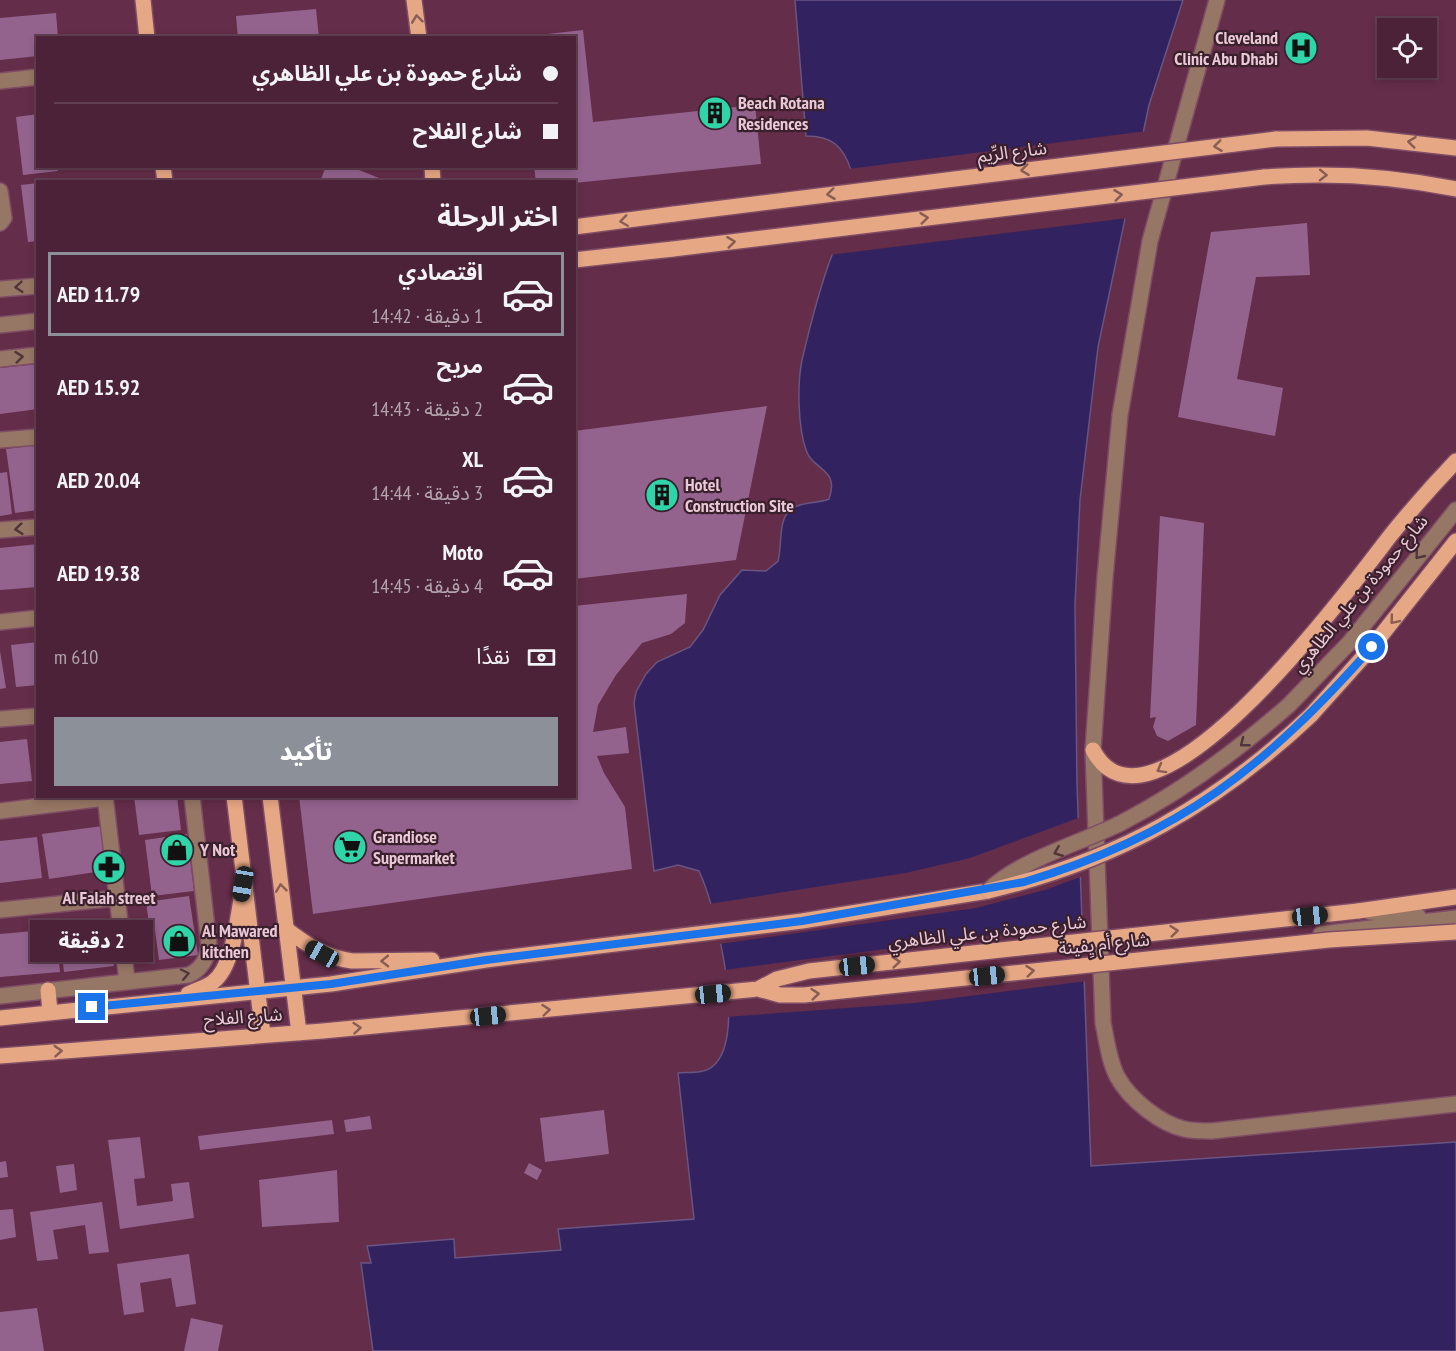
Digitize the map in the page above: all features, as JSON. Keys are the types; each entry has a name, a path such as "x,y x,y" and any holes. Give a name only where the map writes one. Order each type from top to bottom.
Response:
{"main road":[{"path":"143,0 147,36"},
{"path":"414,0 419,36"},
{"name":"شارع الرِّيم","path":"576,227 1285,138 1367,138 1456,148"},
{"path":"576,260 1275,176 1352,175 1391,178 1456,189"},
{"path":"1093,750 1102,764 1117,774 1143,777 1193,749 1242,709 1326,621 1415,506 1456,461"},
{"name":"شارع حمودة بن علي الظاهري","path":"486,960 802,921 988,891 1059,872 1126,845 1181,816 1234,780 1286,738 1342,681 1405,608 1456,541"},
{"path":"234,798 263,1035"},
{"path":"270,798 299,1033"},
{"path":"178,998 214,981 220,973 232,945 243,884"},
{"name":"شارع حمودة بن علي الظاهري","path":"488,1016 758,989 777,979 809,971 1456,897"},
{"path":"286,929 322,954 351,961 486,960"},
{"name":"شارع أم يِفينة","path":"758,989 780,995 804,995 1317,941 1456,932"},
{"name":"شارع الفلاح","path":"0,1018 294,987 486,960"},
{"path":"48,990 50,1012"},
{"name":"شارع الفلاح","path":"0,1056 488,1016"}],"street":[{"path":"1217,0 1150,241 1120,415 1105,577 1093,750 1103,1023 1109,1054 1117,1077 1133,1096 1155,1115 1183,1129 1212,1131 1456,1104"},
{"path":"0,81 36,77"},
{"path":"0,191 4,218 0,223"},
{"path":"0,289 36,286"},
{"path":"0,325 35,324"},
{"path":"0,359 36,355"},
{"path":"0,440 36,437"},
{"name":"شارع حمودة بن علي الظاهري","path":"988,891 1018,868 1093,837 1173,793 1233,752 1289,705 1350,642 1456,510"},
{"path":"0,530 36,527"},
{"path":"0,622 36,618"},
{"path":"0,719 36,716"},
{"path":"0,811 98,798"},
{"path":"105,798 127,981"},
{"path":"0,996 189,975 198,971 208,955 192,798"},
{"path":"0,910 117,898"},
{"path":"1358,910 1456,917"},
{"path":"1100,957 1456,917"}],"shaded area":[{"path":"795,0 1183,0 1149,105 1098,347 1080,500 1075,605 1077,784 1091,1166 1456,1142 1456,1351 373,1351 361,1263 371,1263 367,1246 454,1239 455,1258 561,1250 558,1229 694,1219 678,1073 710,1069 723,1051 728,1028 726,971 713,913 699,871 678,865 654,871 634,703 636,692 646,674 657,662 690,647 703,630 720,595 742,570 766,571 778,561 783,522 790,510 797,506 829,499 831,481 828,475 809,457 803,441 799,381 819,294 832,255 851,214 857,187 848,162 835,144 823,138 806,136"}],"pier":[{"path":"1147,131 1128,218 829,255 846,216 854,187 848,169"},
{"path":"1081,817 1083,876 1045,890 976,908 719,944 709,904 905,873 970,858"},
{"path":"1085,923 1087,981 915,1003 725,1017 724,970"}],"building":[{"path":"316,9 319,36 238,36 236,16"},
{"path":"56,13 58,36 36,36 36,56 0,60 0,18"},
{"name":"Beach Rotana Residences","path":"583,30 593,122 755,105 761,164 576,183 576,180 536,180 534,168 576,168 576,36 530,36"},
{"path":"36,114 36,168 57,168 58,171 23,175 16,117"},
{"path":"325,168 354,168 379,178 378,180 321,180"},
{"path":"36,183 36,241 28,242 21,185"},
{"path":"1307,223 1310,275 1256,277 1237,379 1283,388 1275,436 1178,417 1211,232"},
{"path":"36,364 36,409 0,414 0,368"},
{"name":"Hotel Construction Site","path":"767,406 736,560 576,579 576,431"},
{"path":"36,445 36,510 15,513 6,449"},
{"path":"7,472 12,514 0,516 0,473"},
{"path":"1160,516 1204,523 1196,725 1168,741 1157,736 1153,727 1156,717 1150,718"},
{"path":"36,544 36,587 0,590 0,548"},
{"path":"687,594 685,623 671,634 642,643 616,675 598,705 593,732 626,727 629,753 597,756 604,773 625,807 632,869 313,914 299,798 576,798 576,606"},
{"path":"36,642 36,685 16,687 11,645"},
{"path":"0,651 6,688 0,689"},
{"path":"27,739 32,781 0,784 0,742"},
{"path":"134,798 177,798 181,830 139,835"},
{"path":"103,826 109,870 49,879 42,834"},
{"path":"187,834 194,891 152,896 145,840"},
{"path":"37,837 42,878 0,883 0,841"},
{"path":"189,896 198,955 159,960 154,923 149,924 146,902"},
{"path":"109,924 114,966 64,972 59,930"},
{"path":"56,929 60,972 0,977 0,934"},
{"path":"604,1110 609,1154 545,1162 540,1118"},
{"path":"370,1116 372,1129 346,1132 344,1120"},
{"path":"332,1120 334,1134 200,1150 198,1136"},
{"path":"140,1137 145,1178 134,1179 137,1206 173,1201 171,1184 189,1182 194,1218 120,1229 108,1140"},
{"path":"6,1161 8,1177 0,1178 0,1162"},
{"path":"529,1163 542,1170 537,1180 524,1173"},
{"path":"74,1164 77,1190 60,1193 56,1166"},
{"path":"337,1170 339,1222 262,1227 259,1180"},
{"path":"102,1202 109,1252 89,1254 85,1225 53,1230 58,1259 37,1261 30,1212"},
{"path":"13,1209 16,1237 0,1240 0,1210"},
{"path":"189,1254 196,1304 176,1307 171,1278 140,1283 144,1312 124,1315 117,1264"},
{"path":"37,1308 44,1351 0,1351 0,1312"},
{"path":"191,1318 223,1325 218,1351 184,1351"}],"place":[{"name":"Cleveland Clinic Abu Dhabi","path":"1301,48"},
{"name":"Beach Rotana Residences","path":"715,113"},
{"name":"Hotel Construction Site","path":"662,495"},
{"name":"Grandiose Supermarket","path":"350,847"},
{"name":"Y Not","path":"177,850"},
{"name":"Al Falah street","path":"109,867"},
{"name":"Al Mawared kitchen","path":"179,941"}],"route":[{"path":"92,1007 331,984 486,960 802,921 988,891 1024,882 1059,872 1126,845 1207,800 1261,760 1311,715 1372,647"}]}
